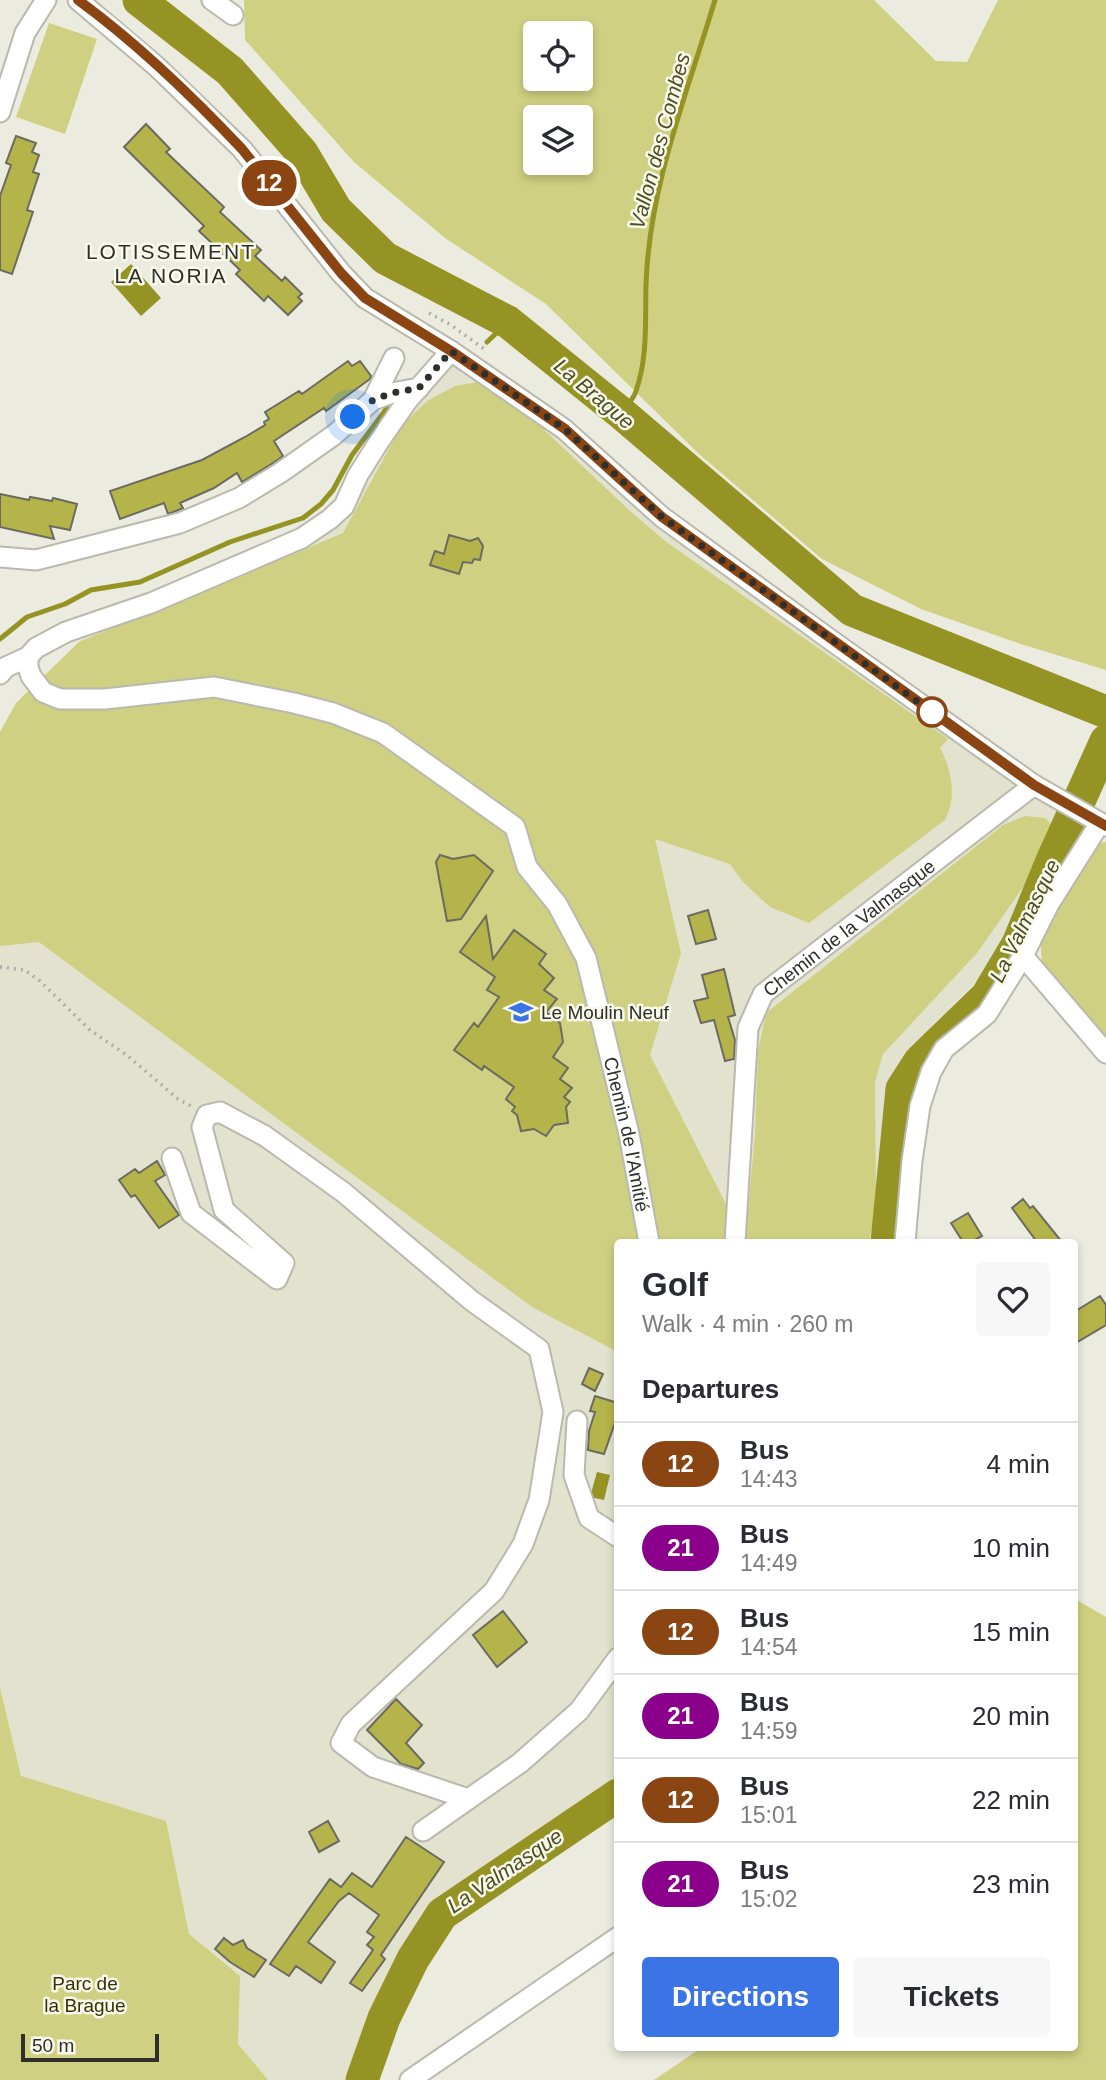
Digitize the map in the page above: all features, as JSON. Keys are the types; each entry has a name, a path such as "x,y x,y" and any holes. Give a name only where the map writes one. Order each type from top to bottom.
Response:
{"street":[{"path":"0,112 25,33 46,0"},
{"path":"78,0 97,13 156,66 234,141 341,273 365,298 451,351 565,429 673,525 1034,785 1098,822 988,1014 944,1049 931,1072 920,1106 905,1239"},
{"path":"212,0 233,7"},
{"path":"0,674 6,667 28,657 36,648 66,632 151,603 302,538 330,519 344,506 358,475 380,440 451,351"},
{"path":"0,557 36,560 180,523 239,498 334,435 373,400 394,358"},
{"path":"373,400 419,388"},
{"name":"Chemin de l'Amitié","path":"28,657 31,676 43,692 60,699 105,699 214,687 333,713 383,733 515,827 527,867 557,904 586,958 629,1134 648,1239"},
{"name":"Chemin de la Valmasque","path":"735,1239 748,1028 763,994 1034,785"},
{"path":"1023,956 1106,1053"},
{"path":"172,1158 191,1213 277,1279 284,1263 224,1210 202,1127 206,1115 220,1112 265,1136 342,1192 472,1301 539,1349 553,1412 539,1500 523,1544 494,1591 351,1724 341,1743 373,1767 468,1799"},
{"path":"577,1421 573,1475 589,1518 614,1535"},
{"path":"423,1831 520,1763 579,1711 614,1663"},
{"path":"411,2080 614,1940"}],"path":[{"path":"0,967 25,970 90,1030 128,1056 178,1099 206,1115"}],"shaded area":[{"path":"131,264 161,298 141,316 111,282"},
{"path":"452,352 1062,815 1046,861 1007,933 979,979 931,1026 920,1061 902,1089 887,1239 614,1239 614,1798 442,1914 413,1959 384,2018 362,2080 0,2080 0,733 330,519"},
{"path":"597,1472 610,1475 604,1500 590,1497"}],"green space":[{"path":"244,0 874,0 936,61 967,62 998,0 1106,0 1106,670 921,609 822,559 699,454 546,304 445,238 354,162 245,40"},
{"path":"49,23 97,39 65,134 16,117"},
{"path":"483,381 539,425 665,541 948,739 940,748 948,765 952,793 945,820 809,923 770,907 743,882 730,864 655,839 681,953 650,1055 728,1208 725,1239 614,1239 614,1350 532,1307 39,942 0,946 0,732 16,703 80,641 343,533 402,425 427,401 455,386"},
{"path":"1025,816 1045,818 1057,830 1054,843 977,953 883,1054 875,1082 876,1209 870,1239 745,1239 755,1135 758,1051 766,1013 1003,825"},
{"path":"1106,842 1106,1040 1045,974 1041,950 1042,935 1093,848"},
{"path":"1078,1601 1106,1617 1106,2080 654,2080 697,2051 1078,2051"},
{"name":"Parc de la Brague","path":"0,1688 21,1776 166,1821 189,1934 240,1976 238,2044 268,2080 0,2080"}],"building":[{"path":"146,124 170,149 166,152 224,207 220,212 261,250 255,256 282,281 285,277 302,294 298,297 302,301 288,315 268,296 264,301 236,274 240,270 199,231 204,226 124,147"},
{"path":"16,136 36,143 32,152 39,155 33,172 39,174 27,210 33,212 12,274 0,270 0,196 11,165 6,163"},
{"path":"348,361 352,366 360,361 371,376 370,379 326,411 324,408 274,441 283,456 273,463 242,482 237,473 214,488 180,503 183,508 168,514 164,503 120,519 110,491 202,460 245,437 265,425 264,422 269,419 265,412 299,391 302,394"},
{"path":"0,494 29,500 30,497 52,501 53,498 77,504 70,530 50,526 54,539 0,527"},
{"path":"449,535 470,541 478,538 483,546 480,560 463,562 459,574 430,565 435,551 444,554"},
{"path":"440,855 453,859 474,855 493,871 461,919 447,921 436,862"},
{"path":"708,910 716,939 696,944 688,916"},
{"name":"Le Moulin Neuf","path":"486,916 493,959 514,930 546,954 539,964 554,978 544,990 557,999 546,1012 560,1023 563,1042 553,1057 568,1068 560,1079 572,1088 564,1097 570,1102 566,1107 568,1123 554,1125 546,1136 534,1129 521,1131 517,1115 512,1111 515,1107 506,1099 514,1087 484,1066 482,1070 454,1050 474,1023 478,1027 499,997 487,990 495,977 460,952"},
{"path":"724,969 735,1015 728,1017 735,1040 734,1059 725,1061 714,1020 701,1023 694,1001 708,998 702,975"},
{"path":"157,1161 165,1175 155,1181 179,1215 159,1228 135,1195 131,1197 119,1180 135,1169 139,1173"},
{"path":"1023,1199 1030,1208 1033,1206 1060,1239 1035,1239 1012,1208"},
{"path":"968,1213 982,1236 976,1239 961,1239 951,1223"},
{"path":"1100,1296 1106,1305 1106,1325 1078,1342 1078,1310"},
{"path":"589,1368 603,1374 595,1391 582,1384"},
{"path":"595,1396 614,1402 614,1425 604,1454 588,1450 589,1431 595,1412 590,1411"},
{"path":"503,1611 527,1642 497,1667 473,1635"},
{"path":"396,1699 422,1725 406,1743 424,1763 418,1769 401,1764 367,1730"},
{"path":"328,1821 339,1841 319,1852 309,1832"},
{"path":"406,1837 444,1862 381,1955 385,1959 362,1991 350,1983 373,1950 367,1945 374,1937 367,1932 379,1915 349,1893 339,1901 308,1942 335,1962 321,1983 296,1966 289,1976 270,1964 330,1879 341,1887 352,1873 372,1887"},
{"path":"224,1938 233,1945 243,1940 247,1948 266,1960 254,1977 215,1949"}],"waterway":[{"name":"La Brague","path":"139,0 230,71 302,153 336,210 385,258 508,322 621,413 852,610 1106,712"},
{"name":"Vallon des Combes","path":"621,413 632,400 640,378 645,338 649,248 662,176 715,0"},
{"path":"487,342 508,322"},
{"path":"0,639 27,617 65,604 91,590 140,582 230,542 303,518 333,490 352,455 387,408"},
{"name":"La Valmasque","path":"887,1239 902,1089 920,1061 987,996 1018,944 1106,741"},
{"name":"La Valmasque","path":"362,2080 384,2018 413,1959 442,1914 614,1798"}],"bus line":[{"name":"12","path":"78,0 97,13 226,132 341,273 365,298 451,351 565,429 662,517 1034,785 1106,826"}],"place":[{"name":"Le Moulin Neuf","path":"521,1012"}],"district":[{"name":"LOTISSEMENT LA NORIA","path":"171,264"}],"route":[{"path":"353,417 373,400 419,388 451,351 565,429 662,517 932,712"}]}
